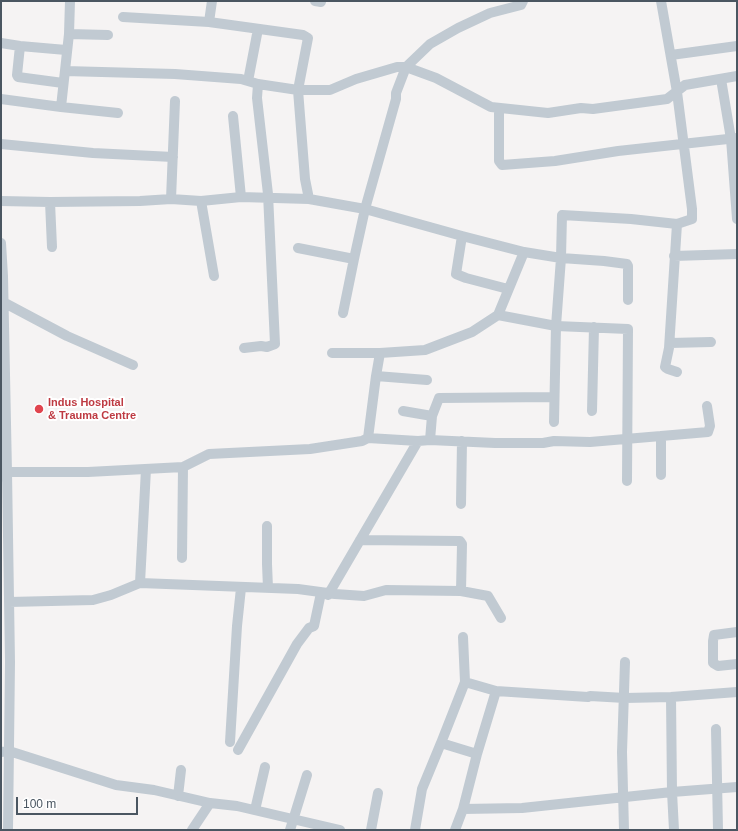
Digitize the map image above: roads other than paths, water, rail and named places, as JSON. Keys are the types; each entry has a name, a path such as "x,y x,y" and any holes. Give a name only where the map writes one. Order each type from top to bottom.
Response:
{"street":[{"path":"61,107 66,50 69,34 70,1"},
{"path":"209,22 212,1"},
{"path":"343,313 365,209 396,99 396,93 406,67 430,44 458,28 490,13 521,5 523,1"},
{"path":"554,422 556,326 561,258 562,215 632,218 677,224 692,219 677,92 661,1"},
{"path":"123,17 209,22 303,35 308,38 298,90 305,179 309,199"},
{"path":"244,348 261,346 267,347 275,344 268,198 257,98 253,82 258,29"},
{"path":"69,34 108,36"},
{"path":"1,43 66,50"},
{"path":"20,46 18,77 64,83"},
{"path":"671,55 737,46"},
{"path":"65,71 175,74 253,82 298,90 330,90 356,79 406,67 436,78 491,107 548,113 581,108 593,109 667,99 685,85 737,76"},
{"path":"721,79 734,139 737,220"},
{"path":"1,99 118,113"},
{"path":"171,199 175,101"},
{"path":"499,108 499,161 502,165 555,161 618,151 734,139"},
{"path":"233,116 242,197"},
{"path":"1,144 93,153 173,157"},
{"path":"1,201 140,201 171,199 201,201 242,197 309,199 365,209 524,252 561,258 627,264 628,300"},
{"path":"201,201 214,276"},
{"path":"50,202 52,247"},
{"path":"677,224 670,343 665,367 677,372"},
{"path":"462,236 456,274 508,289"},
{"path":"1,243 3,302 4,476 10,662 5,752 8,830"},
{"path":"298,248 354,259"},
{"path":"332,352 380,353 425,350 472,332 498,315 524,252"},
{"path":"674,256 737,254"},
{"path":"3,302 66,336 133,364"},
{"path":"498,315 556,326 628,329 627,481"},
{"path":"592,411 594,327"},
{"path":"670,343 711,342"},
{"path":"368,438 380,353"},
{"path":"376,376 427,380"},
{"path":"430,440 432,416 439,398 554,397"},
{"path":"4,476 183,467 209,454 310,449 362,441 368,438 418,441 543,443 554,440 590,442 708,432 710,426 707,406"},
{"path":"403,411 432,416"},
{"path":"661,436 661,475"},
{"path":"238,750 297,644 309,628 314,626 326,594 360,540 418,441"},
{"path":"461,504 462,441"},
{"path":"182,558 183,467"},
{"path":"140,584 146,469"},
{"path":"267,526 268,588"},
{"path":"360,540 460,541 462,544 461,591"},
{"path":"9,602 93,600 140,584 268,588 364,596 386,590 461,591 488,596 501,618"},
{"path":"230,742 237,626 241,588"},
{"path":"737,632 714,635 713,641 713,663 718,666 737,664"},
{"path":"416,830 422,789 465,682 463,637"},
{"path":"624,830 622,752 625,662"},
{"path":"465,682 496,691 588,697 671,697 737,692"},
{"path":"455,830 463,809 477,754 496,691"},
{"path":"671,697 674,830"},
{"path":"716,729 718,830"},
{"path":"441,743 477,754"},
{"path":"5,752 116,785 154,790 210,803 237,806 340,830"},
{"path":"255,810 265,767"},
{"path":"178,796 181,770"},
{"path":"290,830 307,775"},
{"path":"463,809 522,808 672,792 737,787"},
{"path":"371,830 378,793"},
{"path":"192,830 210,803"}],"place":[{"name":"Indus Hospital & Trauma Centre","path":"39,409"}]}
